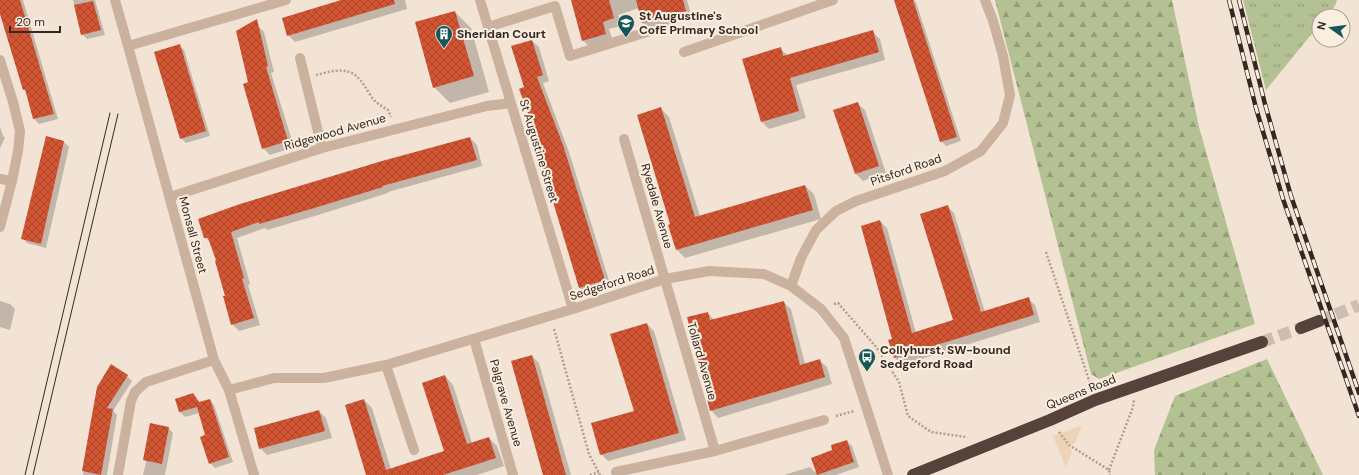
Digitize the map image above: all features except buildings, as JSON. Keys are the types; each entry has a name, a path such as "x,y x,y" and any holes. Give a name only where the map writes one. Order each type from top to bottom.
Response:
{"highway":[{"path":"1301,328 1319,322"},
{"name":"Queens Road","path":"914,475 1095,400 1262,342"}],"street":[{"name":"Monsall Street","path":"114,0 170,197 214,360 229,390 254,475"},
{"path":"128,46 286,0"},
{"name":"St Augustine Street","path":"480,0 573,309"},
{"path":"684,52 833,0"},
{"name":"Pitsford Road","path":"791,286 802,258 816,230 836,211 856,201 945,171 981,151 1003,123 1010,95 1003,56 993,21 984,0"},
{"path":"488,27 555,6 570,56 663,27"},
{"path":"300,58 322,148"},
{"path":"0,60 20,131 12,181 0,227"},
{"name":"Ridgewood Avenue","path":"170,197 322,148 487,106 511,103"},
{"name":"Ryedale Avenue","path":"624,139 665,279"},
{"path":"0,179 12,181"},
{"name":"Sedgeford Road","path":"229,390 274,378 324,378 386,365 551,316 665,279 709,272 764,274 791,286 820,309 844,338 888,475"},
{"name":"Tollard Avenue","path":"665,279 715,450"},
{"name":"Palgrave Avenue","path":"474,339 513,475"},
{"path":"118,475 131,401 135,392 146,382 214,360"},
{"path":"386,365 414,450"},
{"path":"616,472 715,450 824,420"}],"path":[{"path":"304,78 341,70 355,74 378,104 388,110 395,129"},
{"path":"1046,252 1095,400"},
{"path":"820,309 838,303 877,348 899,382 908,416 931,432 966,437 975,450"},
{"path":"551,316 589,454 599,474 590,475"},
{"path":"1110,475 1109,470 1133,407 1137,385"},
{"path":"824,420 866,407"},
{"path":"1069,445 1109,470"}],"green space":[{"path":"995,0 1172,0 1199,127 1255,324 1099,379 1091,374"},
{"path":"1243,0 1337,0 1333,8 1311,8 1311,35 1266,90"},
{"path":"1267,359 1323,475 1155,475 1154,450 1175,396"}],"shaded area":[{"path":"1082,425 1075,443 1069,446 1072,452 1066,468 1053,436"}],"tunnel":[{"path":"1319,321 1359,305"},
{"path":"1262,342 1301,328"}],"tram line":[{"path":"25,475 110,113"},
{"path":"33,475 118,114"}],"railway":[{"path":"1229,0 1256,108 1283,199 1359,416"},
{"path":"1239,0 1265,104 1291,196 1359,393"}],"place":[{"name":"St Augustine's CofE Primary School","path":"626,38"},
{"name":"Sheridan Court","path":"444,49"},
{"name":"Collyhurst, SW-bound Sedgeford Road","path":"867,372"}]}
